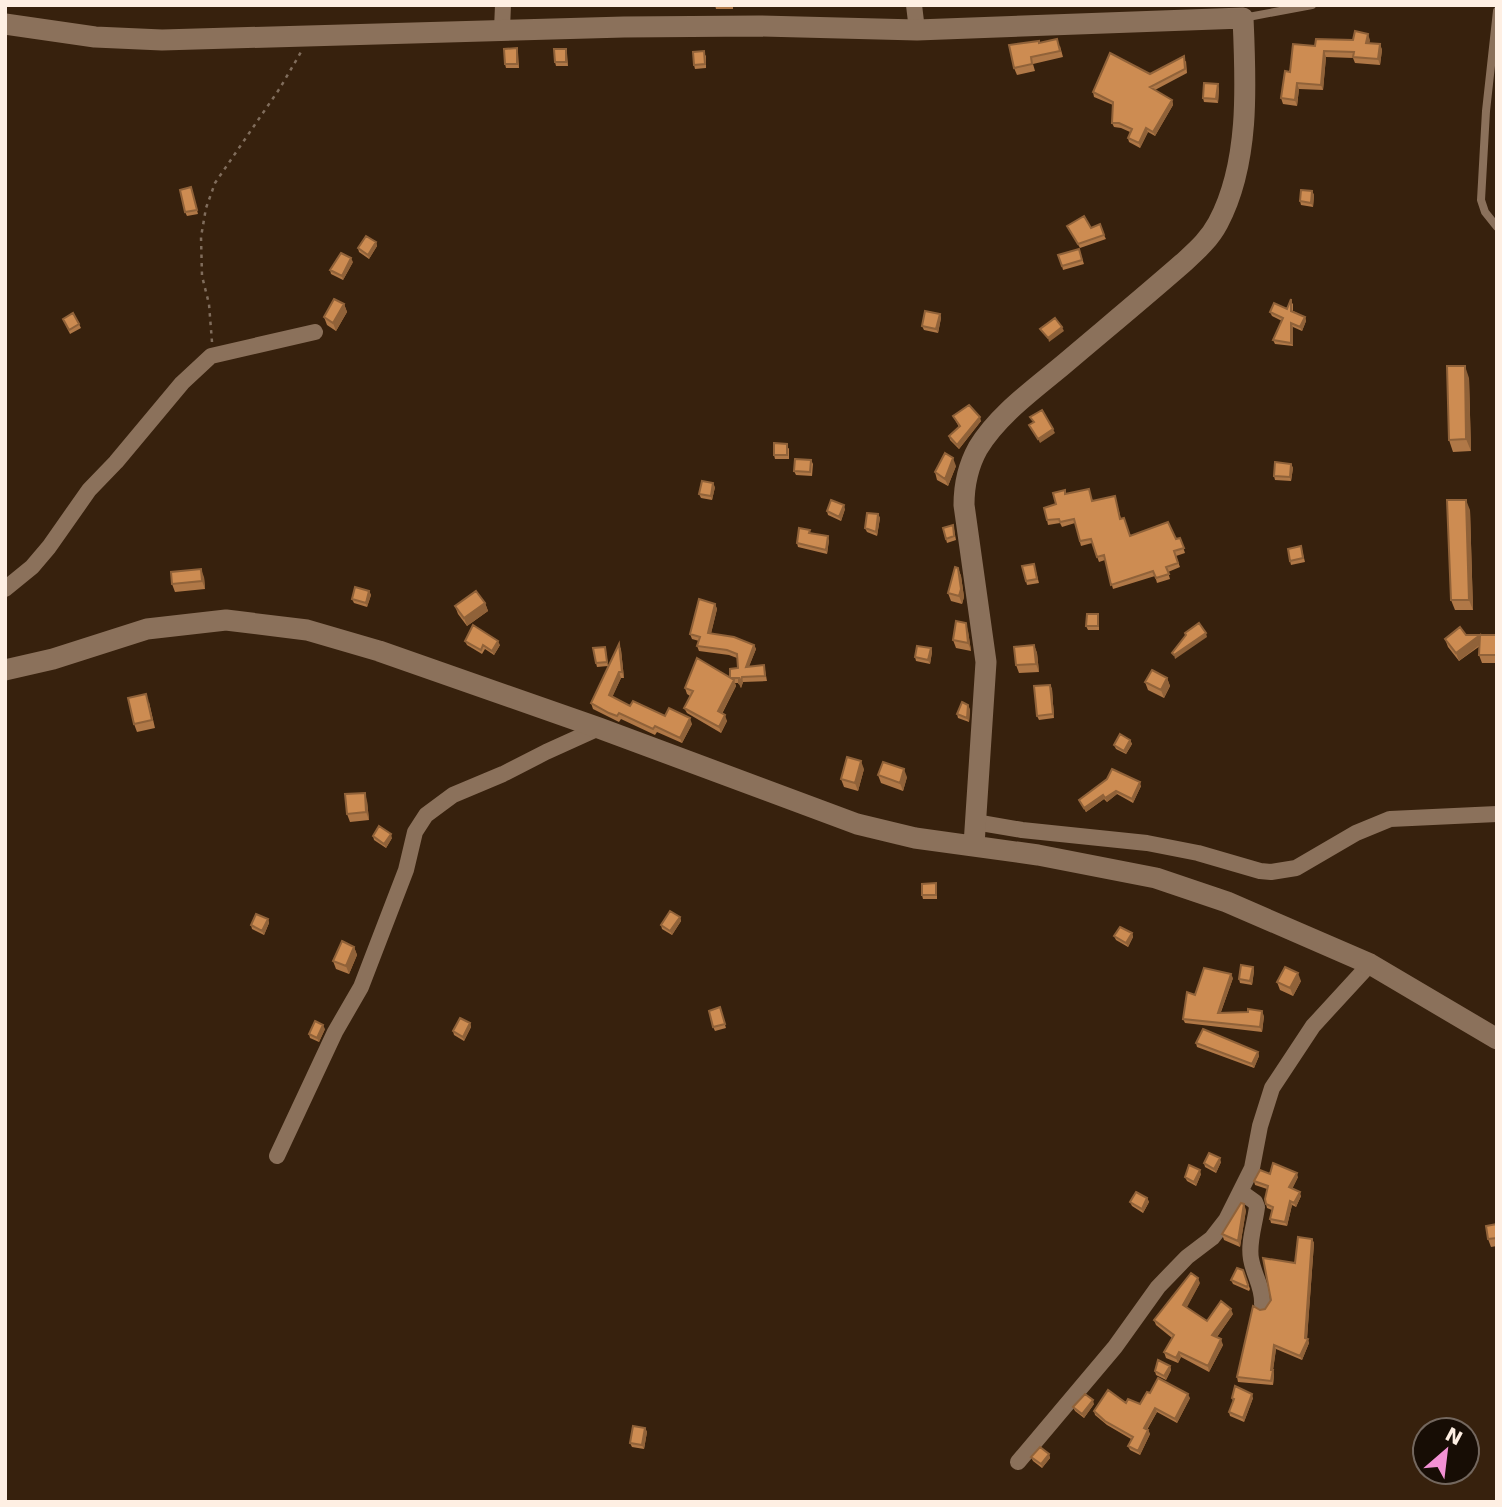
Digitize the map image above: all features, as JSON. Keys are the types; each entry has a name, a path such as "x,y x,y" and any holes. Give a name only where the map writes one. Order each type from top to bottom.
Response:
{"street":[{"path":"502,29 503,5"},
{"path":"914,5 917,30"},
{"path":"5,24 95,37 162,40 502,29 759,26 917,30 1242,12 1246,79 1245,125 1234,178 1218,223 1205,242 1182,264 1025,396 992,428 977,449 969,469 964,488 964,505 986,662 974,845"},
{"path":"5,589 32,567 50,547 89,490 182,383 211,356 315,332"},
{"path":"5,670 53,659 147,629 226,620 307,630 379,651 599,728 857,824 915,838 974,845 1156,878 1227,902 1370,964 1497,1039"},
{"path":"277,1156 335,1032 361,987 406,870 415,832 426,815 453,795 599,728"},
{"path":"975,822 1022,830 1147,843 1271,872 1296,868 1356,833 1390,819 1497,814"},
{"path":"1018,1462 1115,1347 1158,1286 1187,1257 1212,1238 1226,1220 1252,1168 1260,1126 1272,1088 1313,1026 1370,964"},
{"path":"1241,1192 1255,1202 1257,1207 1251,1259 1261,1284 1262,1304"}],"lane":[{"path":"1242,12 1312,5"},
{"path":"1497,11 1486,111 1481,200 1485,212 1497,227"}],"path":[{"path":"211,356 213,331 202,276 201,237 206,208 215,183 280,88 311,34"}],"building":[{"path":"1355,31 1368,34 1366,43 1380,44 1378,59 1353,57 1354,52 1324,51 1321,85 1297,83 1295,100 1281,98 1285,71 1290,72 1293,44 1315,46 1316,39 1353,40"},
{"path":"1057,39 1060,51 1031,57 1032,64 1014,68 1009,45"},
{"path":"517,48 517,64 505,64 504,49"},
{"path":"554,49 566,49 566,62 555,62"},
{"path":"704,51 705,64 694,65 693,52"},
{"path":"1110,53 1150,74 1184,56 1185,69 1150,87 1172,100 1153,132 1146,128 1139,143 1128,138 1132,129 1112,123 1113,102 1093,92"},
{"path":"1204,83 1218,84 1216,99 1203,98"},
{"path":"191,187 197,210 185,212 180,190"},
{"path":"1301,190 1312,191 1311,203 1300,201"},
{"path":"1084,216 1091,228 1100,224 1104,235 1078,244 1067,226"},
{"path":"366,236 376,242 368,255 358,248"},
{"path":"1079,249 1082,260 1062,266 1058,255"},
{"path":"341,253 351,258 342,276 330,270"},
{"path":"334,299 344,304 333,323 324,317"},
{"path":"1291,299 1291,311 1305,317 1300,327 1291,323 1291,343 1273,340 1283,318 1270,312 1274,303 1287,309"},
{"path":"925,311 940,314 936,329 922,326"},
{"path":"73,313 79,324 69,330 63,319"},
{"path":"1055,318 1062,327 1048,338 1040,329"},
{"path":"1447,366 1465,366 1466,439 1449,440"},
{"path":"969,405 980,417 957,445 949,436 960,426 953,416"},
{"path":"1042,410 1053,429 1038,439 1029,425 1034,422 1030,417"},
{"path":"774,443 787,444 787,455 774,455"},
{"path":"945,453 953,458 945,479 935,472"},
{"path":"795,459 811,460 810,472 794,471"},
{"path":"1275,462 1291,464 1290,477 1274,476"},
{"path":"702,481 713,483 711,496 699,494"},
{"path":"1089,489 1092,501 1115,496 1120,519 1124,518 1130,536 1168,522 1184,548 1174,551 1178,563 1166,567 1169,574 1156,578 1153,571 1111,585 1104,555 1097,557 1091,539 1080,541 1074,519 1060,522 1059,519 1047,520 1044,508 1056,504 1053,493 1065,490 1065,494"},
{"path":"831,500 844,505 839,517 827,511"},
{"path":"1447,500 1466,500 1469,600 1451,600"},
{"path":"867,513 878,514 876,532 865,528"},
{"path":"953,525 954,536 946,539 943,528"},
{"path":"799,528 810,530 809,533 828,536 826,550 797,543"},
{"path":"1301,546 1303,558 1290,561 1288,549"},
{"path":"1034,564 1037,579 1026,581 1022,566"},
{"path":"955,567 958,568 961,589 959,596 948,593"},
{"path":"201,569 202,581 172,584 171,572"},
{"path":"355,587 369,591 366,603 352,599"},
{"path":"476,591 485,603 464,618 455,606"},
{"path":"699,599 715,604 708,633 734,637 754,645 746,667 764,665 765,676 742,677 739,684 739,678 730,678 730,669 738,668 737,654 697,646 700,637 690,634"},
{"path":"1087,614 1098,614 1098,626 1086,626"},
{"path":"956,621 966,623 968,643 953,640"},
{"path":"1199,623 1206,633 1174,655 1172,653 1185,633"},
{"path":"473,625 498,641 492,651 483,645 481,650 465,641"},
{"path":"1460,627 1466,635 1480,635 1456,653 1445,639"},
{"path":"1480,635 1497,635 1497,655 1479,655"},
{"path":"619,644 622,672 619,672 609,695 630,706 633,701 665,716 669,708 690,718 680,738 619,713 617,716 609,713 591,703"},
{"path":"1034,645 1036,664 1016,665 1014,647"},
{"path":"917,646 931,648 928,660 915,657"},
{"path":"605,647 607,662 596,663 593,648"},
{"path":"697,658 734,680 718,711 725,715 719,727 684,708 693,691 685,688"},
{"path":"1152,670 1167,678 1161,690 1145,682"},
{"path":"1050,685 1053,714 1037,716 1034,686"},
{"path":"146,694 152,720 134,724 128,698"},
{"path":"962,702 968,705 967,718 957,714"},
{"path":"1120,734 1130,740 1124,751 1114,745"},
{"path":"847,757 861,761 855,783 841,779"},
{"path":"883,762 904,769 900,783 878,775"},
{"path":"1112,769 1140,782 1132,799 1116,791 1105,798 1103,795 1084,808 1079,800 1107,779"},
{"path":"365,793 366,812 347,814 345,794"},
{"path":"379,826 391,834 384,844 373,836"},
{"path":"936,883 936,895 922,895 922,884"},
{"path":"670,911 680,917 670,931 661,925"},
{"path":"256,914 268,919 262,931 251,925"},
{"path":"1120,927 1132,933 1126,943 1114,936"},
{"path":"342,941 354,947 346,966 333,961"},
{"path":"1241,965 1253,967 1250,981 1239,979"},
{"path":"1285,967 1298,973 1290,988 1277,982"},
{"path":"1204,968 1231,974 1218,1013 1248,1012 1248,1009 1262,1011 1260,1027 1183,1019 1187,992 1195,995"},
{"path":"720,1007 725,1024 713,1027 709,1011"},
{"path":"460,1018 470,1023 463,1037 453,1031"},
{"path":"315,1021 323,1025 317,1038 309,1034"},
{"path":"1203,1029 1258,1052 1252,1064 1196,1043"},
{"path":"1209,1153 1220,1158 1214,1169 1204,1163"},
{"path":"1273,1163 1297,1173 1289,1187 1300,1192 1294,1203 1290,1201 1285,1222 1270,1219 1273,1207 1266,1204 1265,1199 1268,1186 1254,1181 1260,1170 1270,1174"},
{"path":"1189,1165 1200,1170 1194,1182 1185,1177"},
{"path":"1136,1192 1147,1198 1142,1209 1130,1202"},
{"path":"1241,1203 1244,1204 1238,1241 1222,1234"},
{"path":"1497,1224 1497,1238 1488,1239 1486,1226"},
{"path":"1298,1237 1312,1239 1305,1338 1308,1339 1300,1356 1274,1345 1271,1381 1237,1377 1253,1306 1260,1310 1265,1309 1271,1300 1263,1258 1295,1263"},
{"path":"1237,1268 1243,1270 1247,1287 1231,1280"},
{"path":"1191,1273 1198,1278 1183,1305 1207,1321 1221,1301 1231,1309 1212,1335 1221,1339 1208,1366 1179,1352 1176,1358 1164,1352 1174,1335 1154,1320"},
{"path":"1158,1360 1170,1366 1164,1376 1155,1371"},
{"path":"1158,1378 1188,1394 1175,1419 1155,1408 1144,1428 1148,1430 1138,1451 1128,1446 1133,1437 1105,1421 1094,1411 1108,1390 1126,1403 1128,1399 1140,1404"},
{"path":"1235,1386 1252,1394 1243,1418 1229,1412"},
{"path":"1085,1394 1093,1400 1082,1414 1073,1407"},
{"path":"633,1426 645,1428 642,1445 630,1443"},
{"path":"1040,1447 1049,1454 1041,1464 1031,1457"}]}
